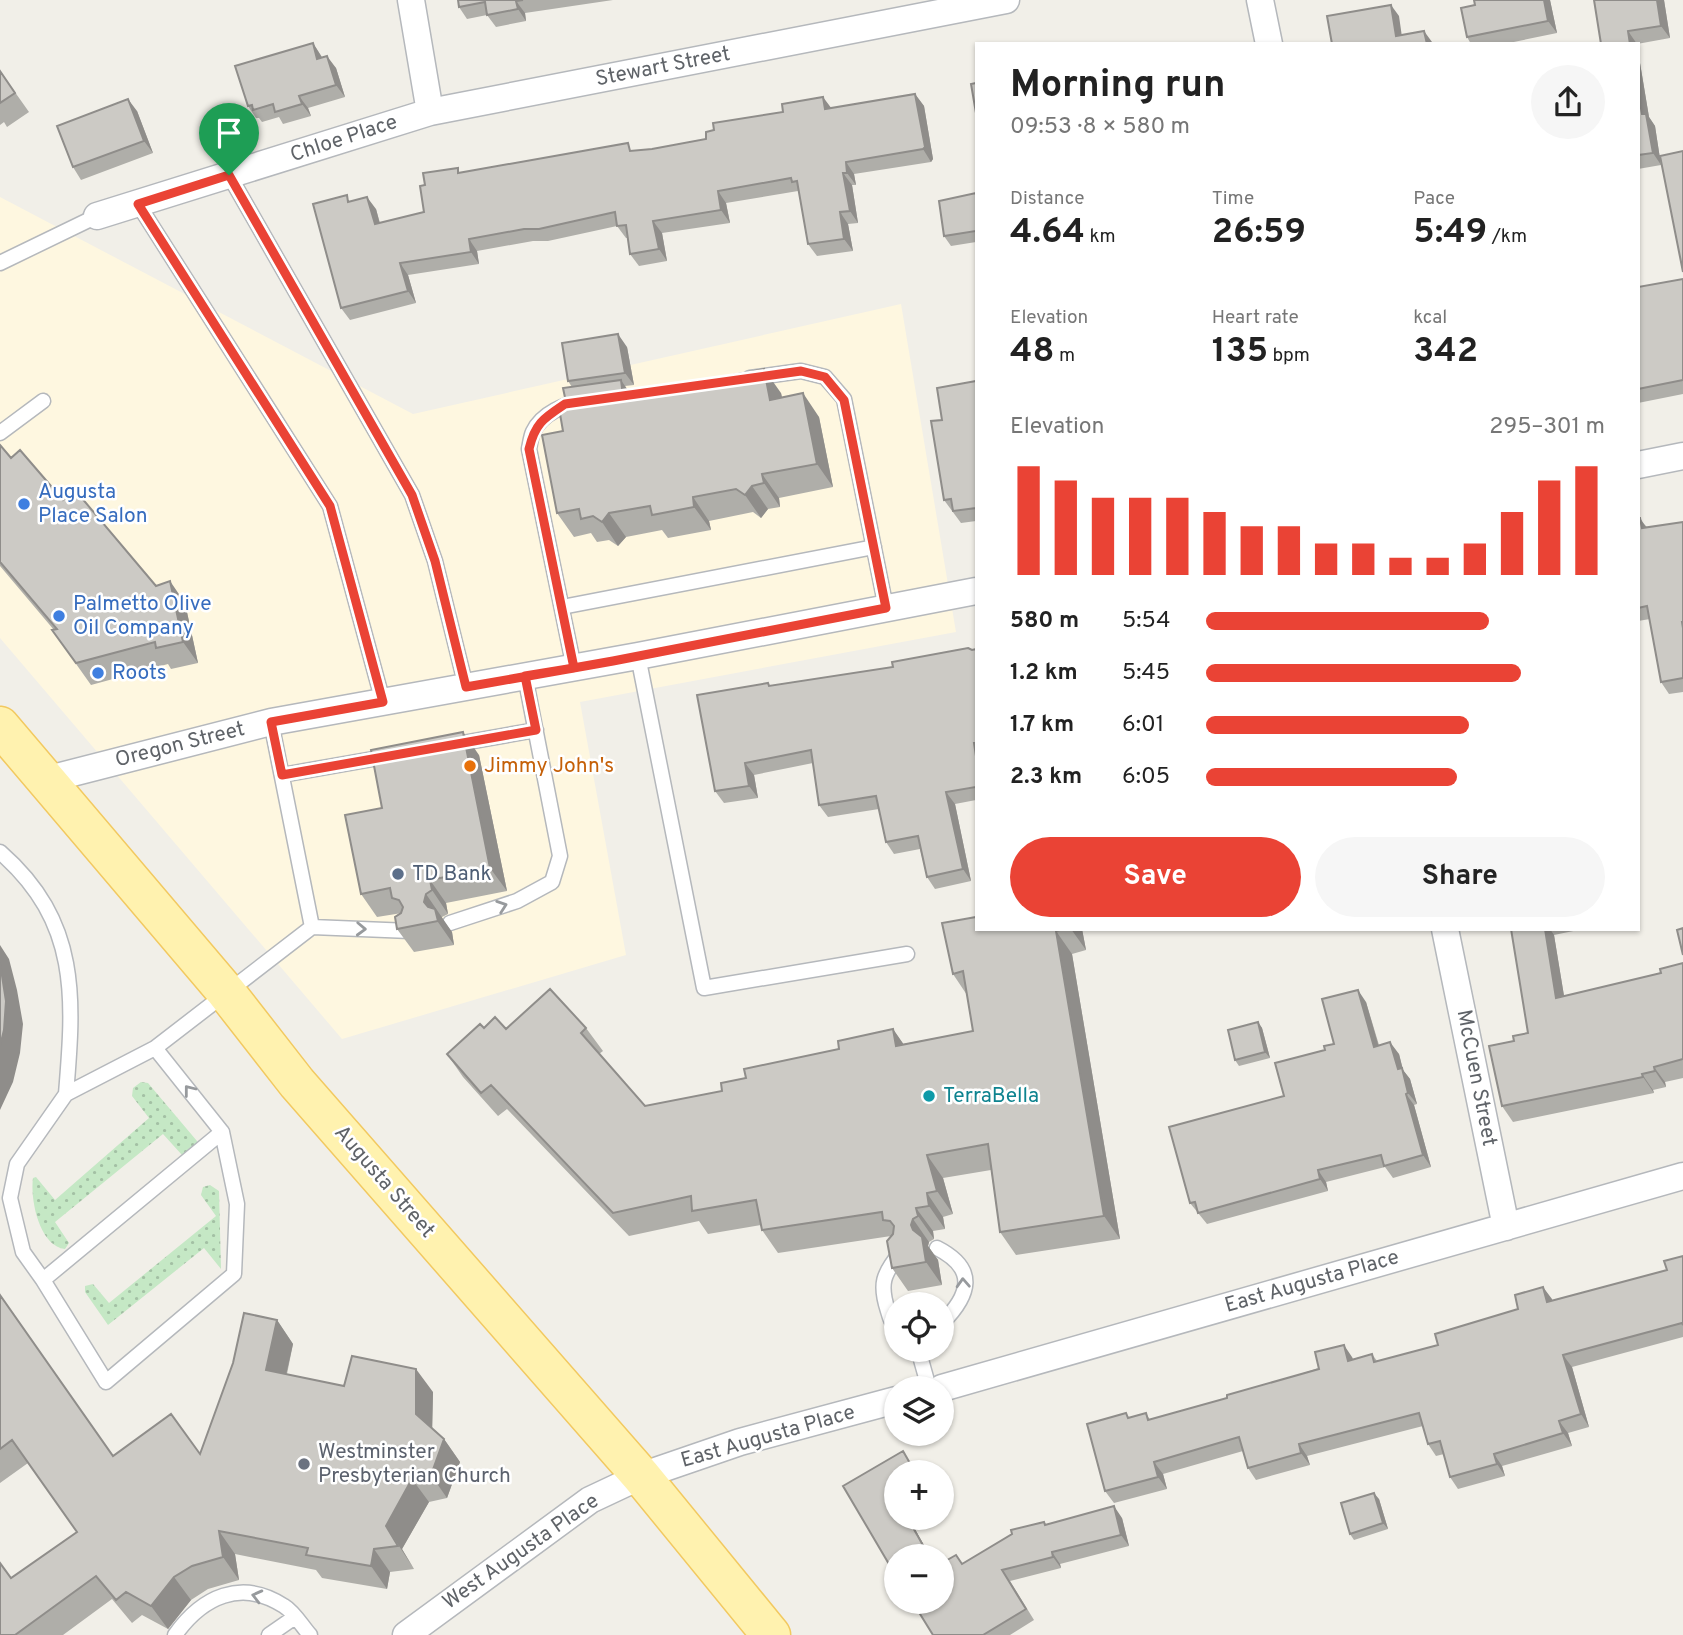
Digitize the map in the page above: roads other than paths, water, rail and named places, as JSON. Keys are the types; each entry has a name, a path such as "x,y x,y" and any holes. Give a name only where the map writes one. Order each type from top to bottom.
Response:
{"main road":[{"name":"Augusta Street","path":"0,726 226,992 297,1083 641,1476 771,1635"}],"street":[{"path":"411,0 430,111"},
{"name":"Stewart Street","path":"430,111 1006,0"},
{"path":"1260,0 1269,42"},
{"name":"Chloe Place","path":"97,216 430,111"},
{"path":"1640,465 1683,456"},
{"name":"Oregon Street","path":"45,780 271,722 574,668 975,591"},
{"name":"McCuen Street","path":"1446,931 1506,1227"},
{"name":"East Augusta Place","path":"954,1385 1683,1176"},
{"name":"East Augusta Place","path":"641,1476 740,1442 884,1403"},
{"name":"West Augusta Place","path":"405,1635 590,1500 641,1476"}],"lane":[{"path":"229,175 412,495 435,561 466,687"},
{"path":"138,204 330,506 383,702"},
{"path":"0,263 97,216"},
{"path":"736,380 801,371 825,377 844,400 886,608"},
{"path":"574,668 529,449 533,431 548,415 565,404 604,398"},
{"path":"0,433 43,401"},
{"path":"562,607 874,548"},
{"path":"638,656 704,988 907,954"},
{"path":"450,923 517,901 552,882 560,856 525,676"},
{"path":"271,722 312,927"},
{"path":"442,747 536,730"},
{"path":"282,775 402,754"},
{"path":"0,852 25,876 45,903 67,960 71,1035 66,1094"},
{"path":"155,1048 222,1132 237,1205 234,1274 106,1382 23,1251 10,1198 17,1164 66,1094 155,1048 312,927 410,931"},
{"path":"43,1280 222,1132"},
{"path":"937,1248 955,1258 965,1278 963,1297 954,1308"},
{"path":"884,1300 881,1292 888,1268 901,1252"},
{"path":"175,1635 187,1619 209,1600 231,1593 249,1593 269,1598 287,1607 310,1635"},
{"path":"270,1635 295,1617"}],"place":[{"name":"Augusta Place Salon","path":"24,504"},
{"name":"Palmetto Olive Oil Company","path":"59,616"},
{"name":"Roots","path":"98,673"},
{"name":"Jimmy John's","path":"470,766"},
{"name":"TD Bank","path":"398,874"},
{"name":"TerraBella","path":"929,1096"},
{"name":"Westminster Presbyterian Church","path":"304,1464"}]}
